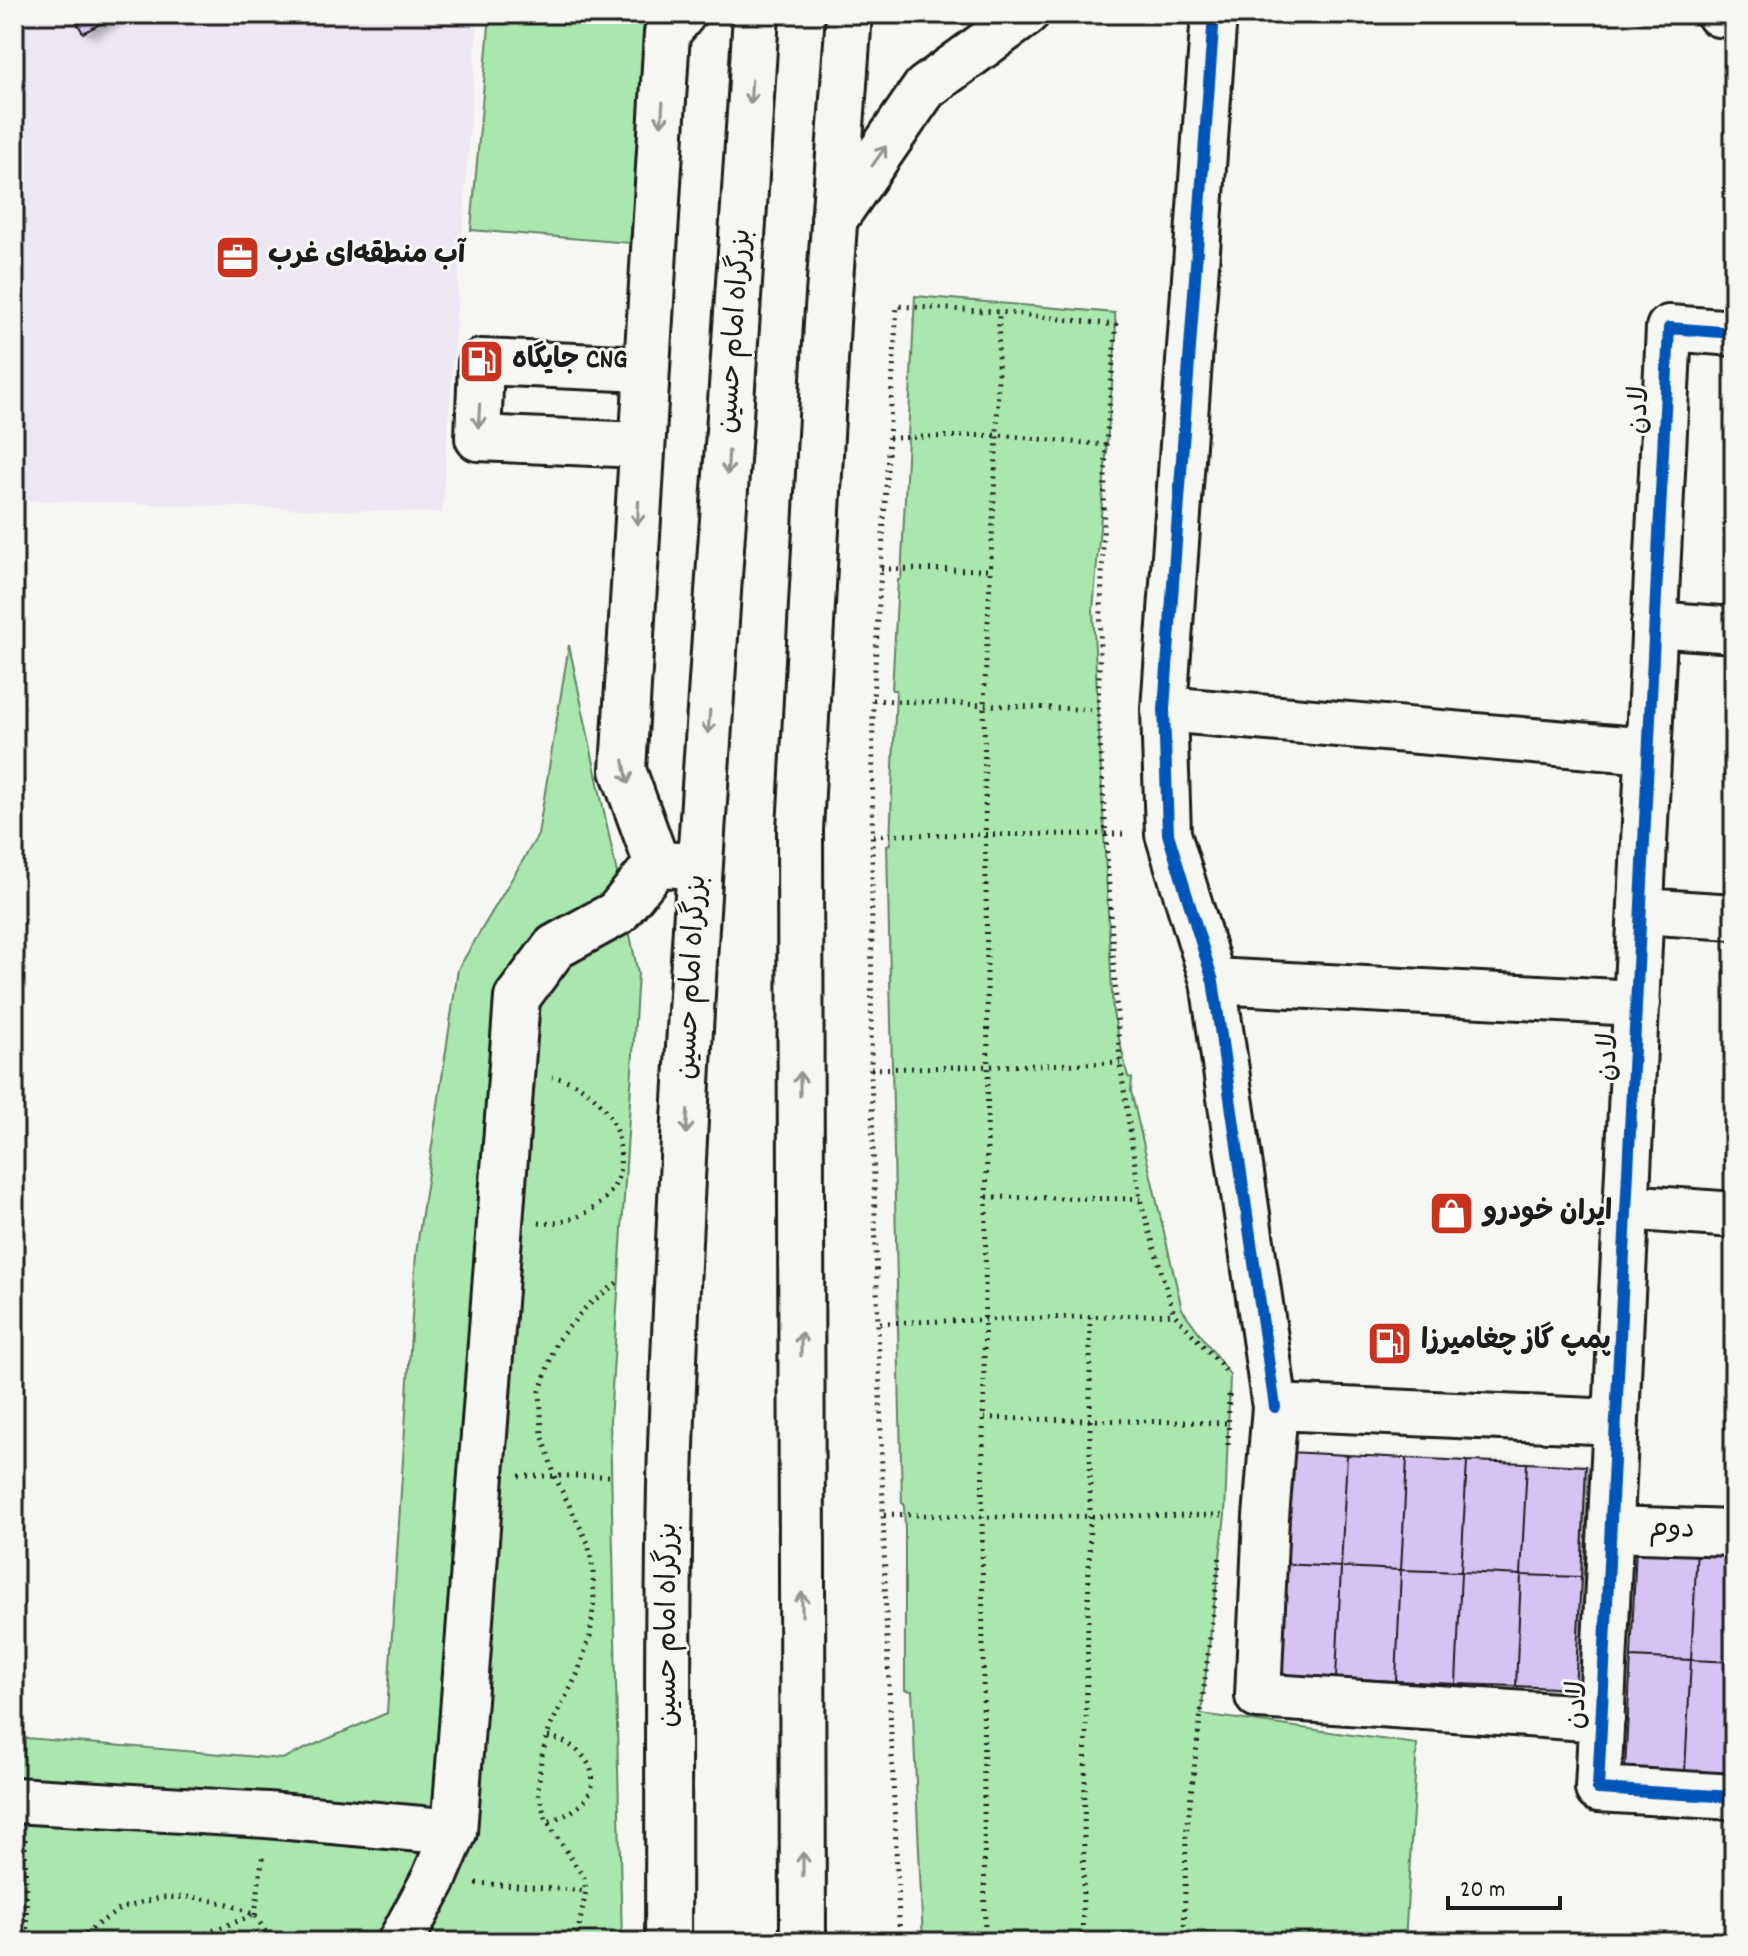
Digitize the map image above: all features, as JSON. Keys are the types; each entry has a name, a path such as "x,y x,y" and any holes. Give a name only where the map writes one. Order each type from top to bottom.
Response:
{"main road":[{"path":"400,1942 434,1879 454,1832 517,998 555,947 617,913 678,865 623,770 667,33 683,14"},
{"name":"بزرگراه امام حسین","path":"668,1942 678,865 736,348 756,14"},
{"path":"803,1942 800,830 834,220 849,14"},
{"path":"834,220 925,88 1026,14"},
{"path":"1214,14 1164,709 1168,834 1213,981 1275,1407 1246,1516 1258,1696 1602,1719"},
{"path":"1719,14 1734,15"},
{"name":"لادن","path":"1732,1798 1598,1789 1669,328 1734,333"},
{"path":"641,445 478,438 481,362 646,369"},
{"path":"1654,624 1734,630"},
{"path":"1164,709 1648,751"},
{"path":"1641,911 1734,917"},
{"path":"1213,981 1637,1003"},
{"path":"1626,1207 1734,1215"},
{"path":"1275,1407 1616,1422"},
{"name":"دوم","path":"1611,1529 1734,1533"},
{"path":"19,1801 267,1815 454,1832"}],"path":[{"path":"900,1942 871,1069 873,700 897,306 999,312 1116,325 1106,445 1098,710 1120,1063 1140,1199 1174,1314 1230,1375"},
{"path":"985,1942 982,1517 988,1068 984,704 997,435 999,312"},
{"path":"889,438 997,435 1106,445"},
{"path":"881,569 989,570"},
{"path":"873,700 1098,710"},
{"path":"872,835 1168,834"},
{"path":"871,1069 1120,1063"},
{"path":"500,1220 552,1225 577,1219 603,1199 618,1178 619,1137 607,1110 591,1093 576,1083 557,1078 511,1074"},
{"path":"987,1197 1140,1199"},
{"path":"576,1942 586,1891 584,1878 548,1822 538,1792 541,1759 548,1737 590,1636 594,1601 593,1569 588,1543 555,1477 542,1434 540,1391 556,1342 587,1306 618,1282"},
{"path":"880,1323 1174,1314"},
{"path":"1082,1942 1090,1516 1090,1317"},
{"path":"1227,1453 1230,1391"},
{"path":"984,1418 1228,1423"},
{"path":"481,1474 610,1476"},
{"path":"1226,1499 1246,1516"},
{"path":"884,1514 982,1517 1246,1516"},
{"path":"1223,1530 1246,1516"},
{"path":"1184,1942 1186,1836 1222,1545"},
{"path":"548,1737 558,1738 578,1749 592,1773 588,1796 581,1805 548,1822"},
{"path":"19,1801 27,1942"},
{"path":"255,1915 262,1860"},
{"path":"484,1884 586,1891"},
{"path":"71,1942 122,1908 158,1898 193,1897 228,1904 255,1915 269,1942"},
{"path":"183,1942 255,1915"}],"shaded area":[{"name":"آب منطقه‌ای غرب","path":"14,14 478,14 442,513 14,500"}],"green space":[{"path":"490,14 650,14 630,243 471,230"},
{"path":"915,296 1115,313 1116,337 1093,610 1113,1013 1128,1077 1132,1078 1131,1091 1182,1309 1230,1375 1225,1515 1201,1714 1417,1744 1405,1942 923,1942 912,1691 905,1690 905,1530 887,845 890,844 896,690 892,690 898,580 901,579"},
{"path":"569,645 638,973 610,1421 622,1942 14,1942 14,1737 282,1759 387,1713 416,1254 458,969 538,835"}],"building":[{"path":"72,14 119,14 83,33"},
{"path":"1287,1452 1347,1455 1341,1567 1282,1564"},
{"path":"1347,1455 1407,1458 1401,1570 1341,1567"},
{"path":"1407,1458 1467,1461 1461,1572 1401,1570"},
{"path":"1467,1461 1527,1463 1521,1575 1461,1572"},
{"path":"1527,1463 1586,1466 1581,1577 1521,1575"},
{"path":"1636,1546 1697,1548 1691,1660 1631,1657"},
{"path":"1697,1548 1734,1550 1734,1662 1691,1660"},
{"path":"1282,1564 1341,1567 1336,1678 1276,1676"},
{"path":"1341,1567 1401,1570 1396,1681 1336,1678"},
{"path":"1401,1570 1461,1572 1456,1684 1396,1681"},
{"path":"1461,1572 1521,1575 1516,1686 1456,1684"},
{"path":"1521,1575 1581,1577 1575,1689 1516,1686"},
{"path":"1631,1657 1691,1660 1685,1771 1625,1769"},
{"path":"1691,1660 1734,1662 1734,1773 1685,1771"}],"cycle path":[{"path":"1214,14 1164,709 1168,834 1213,981 1275,1407"},
{"path":"1734,333 1669,328 1598,1789 1734,1797"}],"place":[{"name":"آب منطقه‌ای غرب","path":"237,257"},
{"name":"جایگاه CNG","path":"481,362"},
{"name":"ایران خودرو","path":"1452,1214"},
{"name":"پمپ گاز چغامیرزا","path":"1390,1343"}]}
